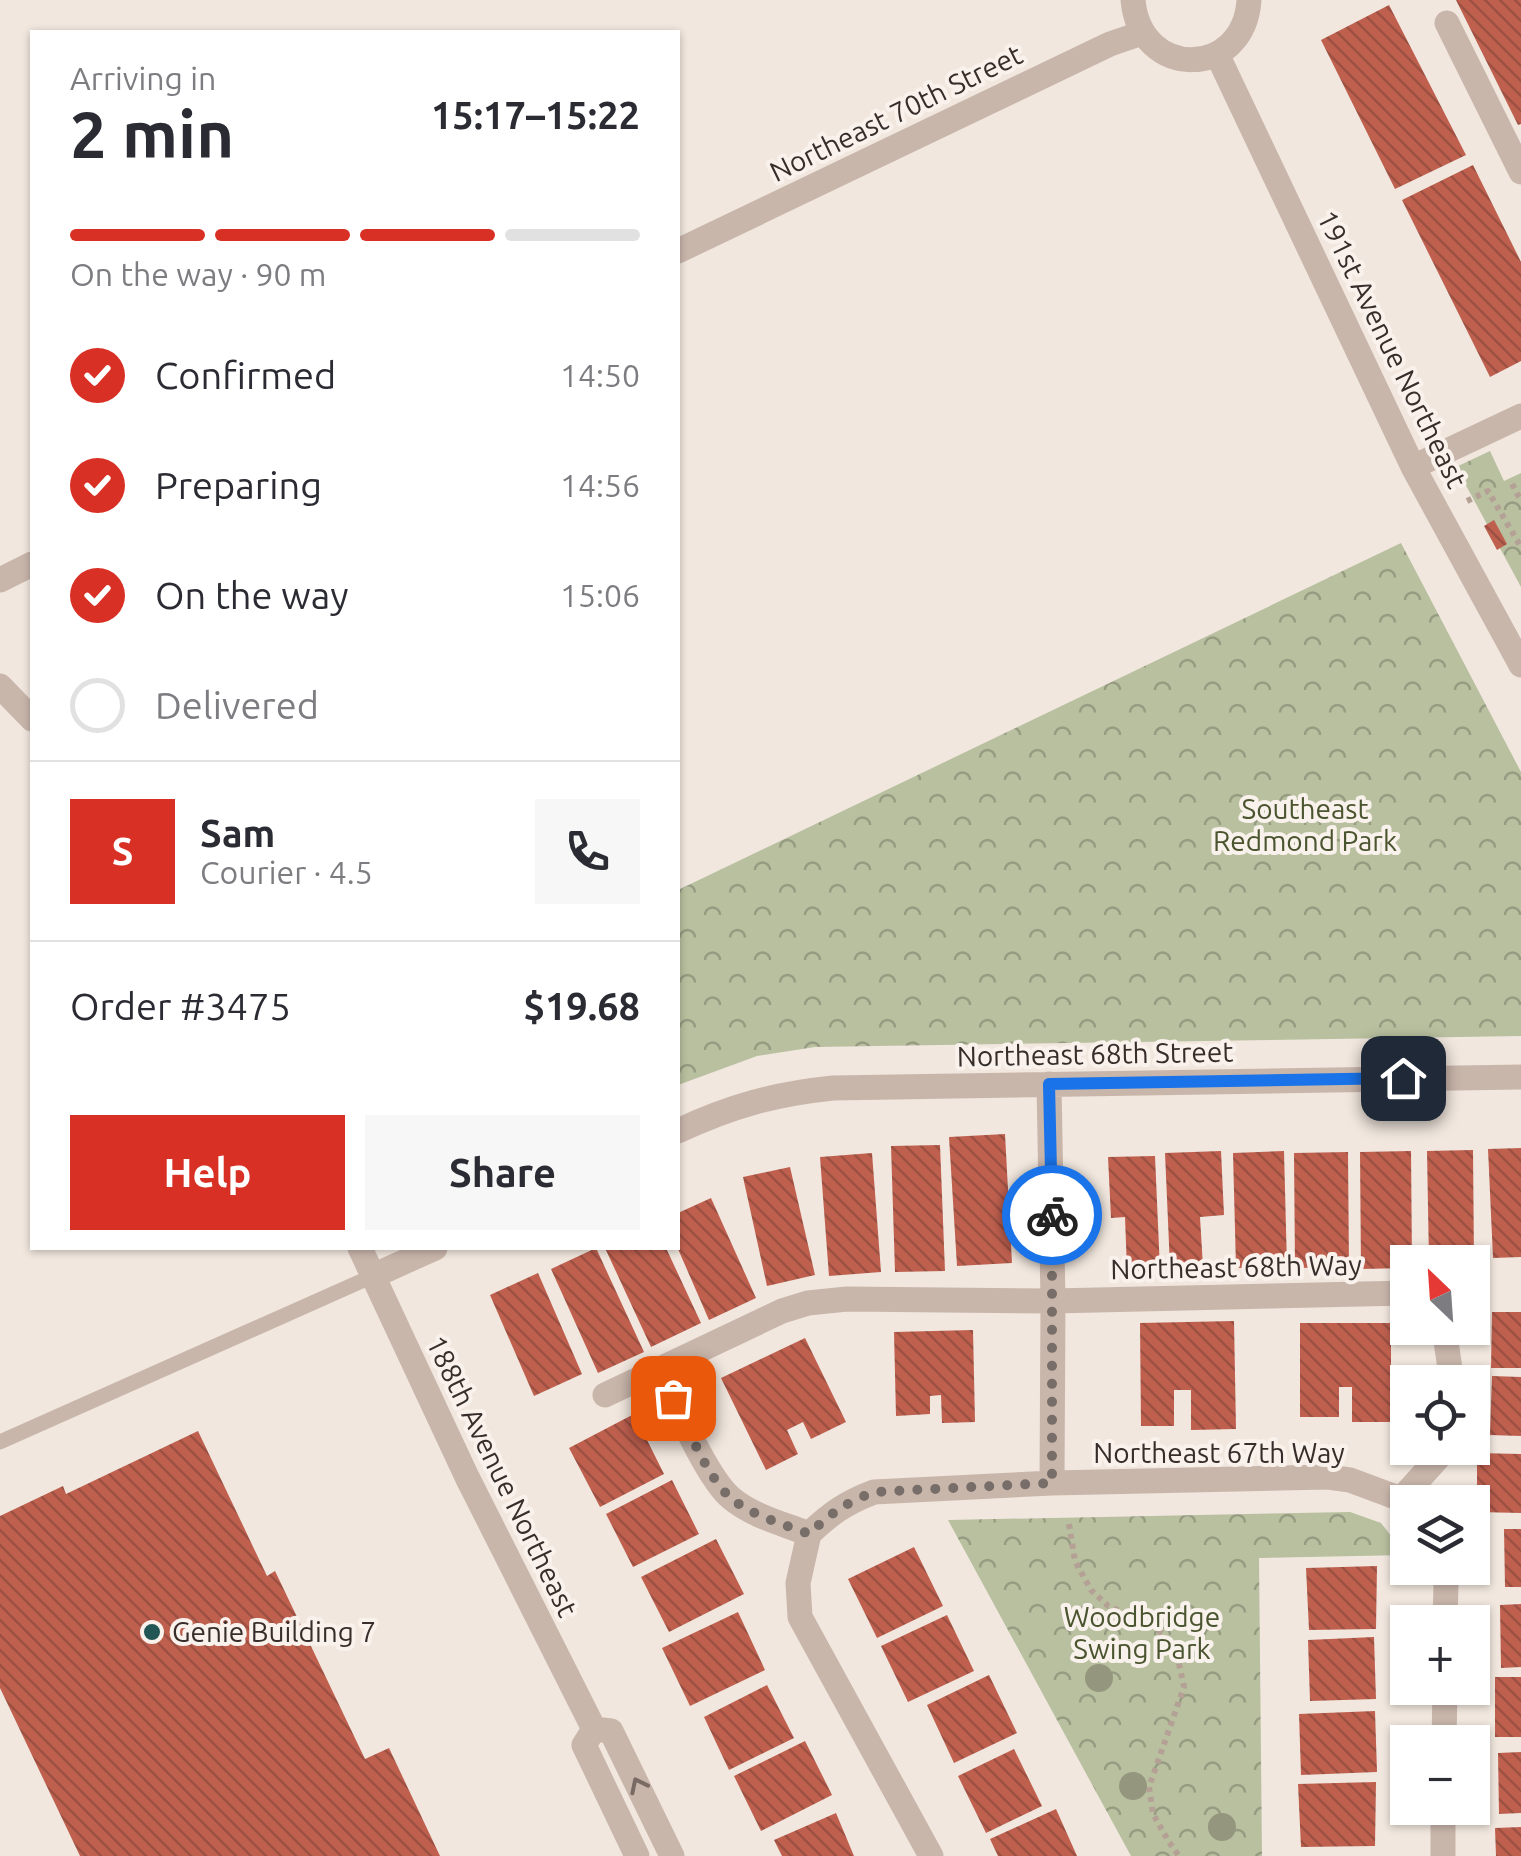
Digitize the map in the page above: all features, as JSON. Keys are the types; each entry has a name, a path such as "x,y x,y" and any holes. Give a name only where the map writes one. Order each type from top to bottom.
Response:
{"street":[{"path":"1133,0 1135,18 1150,44 1175,58 1204,60 1230,46 1240,33 1249,0"},
{"path":"1447,23 1521,172"},
{"name":"Northeast 70th Street","path":"680,250 1110,44 1142,33"},
{"name":"191st Avenue Northeast","path":"1217,54 1413,467 1521,665"},
{"path":"1413,467 1521,416"},
{"path":"0,580 30,565"},
{"path":"0,686 30,717"},
{"name":"Northeast 68th Street","path":"680,1130 744,1104 786,1093 833,1088 1521,1076"},
{"path":"1049,1084 1054,1300 1052,1483"},
{"name":"188th Avenue Northeast","path":"361,1250 467,1477 594,1729"},
{"path":"374,1276 432,1250"},
{"name":"Northeast 68th Way","path":"606,1395 782,1311 808,1303 1390,1293"},
{"path":"659,1370 714,1478 731,1498 809,1534 798,1583 800,1617 930,1856"},
{"path":"1418,1485 1434,1465"},
{"name":"Northeast 67th Way","path":"809,1534 849,1501 874,1492 1328,1476 1390,1496"},
{"name":"188th Avenue Northeast","path":"594,1729 584,1744 636,1856"},
{"name":"188th Avenue Northeast","path":"594,1729 611,1730 672,1856"},
{"path":"1443,1825 1443,1856"}],"lane":[{"path":"0,1442 374,1276"}],"path":[{"path":"1512,484 1521,500"},
{"path":"1467,502 1488,490 1521,547"},
{"path":"1070,1524 1075,1562 1090,1590 1108,1606 1144,1620 1163,1634 1178,1659 1184,1687 1149,1787 1154,1814 1180,1856"}],"green space":[{"path":"1490,451 1504,481 1521,473 1521,587 1456,467"},
{"name":"Southeast Redmond Park","path":"1401,543 1521,772 1521,1036 815,1047 757,1056 680,1084 680,889"},
{"name":"Woodbridge Swing Park","path":"1350,1512 1381,1523 1390,1535 1390,1555 1259,1558 1262,1856 1131,1856 948,1520"}],"building":[{"path":"1456,0 1521,0 1521,124 1518,125"},
{"path":"1389,5 1466,155 1395,189 1321,40"},
{"path":"1473,165 1521,262 1521,361 1490,377 1402,200"},
{"path":"1494,520 1507,544 1497,550 1484,526"},
{"path":"1005,1134 1012,1263 957,1266 949,1137"},
{"path":"940,1145 945,1271 895,1272 891,1146"},
{"path":"1521,1148 1521,1257 1493,1258 1488,1149"},
{"path":"1473,1150 1474,1245 1429,1245 1427,1151"},
{"path":"1221,1151 1224,1215 1200,1217 1203,1267 1170,1267 1165,1153"},
{"path":"1284,1151 1287,1267 1236,1268 1233,1153"},
{"path":"1411,1151 1412,1245 1390,1245 1390,1268 1361,1269 1360,1152"},
{"path":"1348,1152 1349,1267 1295,1268 1294,1153"},
{"path":"872,1153 881,1272 829,1276 820,1157"},
{"path":"1155,1156 1160,1270 1127,1271 1125,1217 1111,1218 1108,1157"},
{"path":"790,1167 815,1275 767,1286 743,1177"},
{"path":"711,1198 756,1298 709,1320 678,1250 680,1212"},
{"path":"597,1250 644,1352 598,1373 551,1269"},
{"path":"606,1250 667,1250 701,1323 651,1347"},
{"path":"538,1273 582,1374 534,1396 490,1295"},
{"path":"1492,1312 1521,1312 1521,1368 1491,1368"},
{"path":"1234,1321 1236,1429 1191,1430 1191,1390 1174,1390 1174,1426 1141,1426 1140,1323"},
{"path":"1300,1323 1390,1323 1390,1422 1352,1422 1352,1387 1339,1387 1339,1417 1300,1417"},
{"path":"973,1330 975,1422 942,1423 941,1395 930,1396 930,1414 896,1416 894,1332"},
{"path":"805,1338 846,1422 811,1439 803,1422 787,1430 798,1454 766,1470 721,1378"},
{"path":"1492,1376 1521,1377 1521,1436 1490,1435"},
{"path":"634,1414 664,1474 600,1507 569,1448"},
{"name":"Genie Building 7","path":"198,1431 267,1576 275,1571 365,1759 389,1748 440,1856 80,1856 0,1688 0,1516 63,1486 66,1494"},
{"path":"1490,1453 1521,1454 1521,1513 1490,1512 1490,1485 1477,1485 1477,1465 1490,1465"},
{"path":"672,1480 699,1534 633,1567 606,1514"},
{"path":"1504,1529 1521,1529 1521,1587 1505,1587"},
{"path":"716,1539 744,1594 669,1632 641,1577"},
{"path":"914,1547 943,1606 877,1638 848,1579"},
{"path":"1377,1566 1376,1629 1309,1630 1306,1568"},
{"path":"1521,1604 1521,1667 1501,1668 1500,1605"},
{"path":"738,1612 765,1670 690,1706 662,1648"},
{"path":"947,1615 974,1671 908,1702 881,1646"},
{"path":"1374,1637 1376,1699 1310,1701 1308,1640"},
{"path":"989,1675 1017,1733 954,1763 927,1705"},
{"path":"1495,1677 1521,1677 1521,1737 1495,1737"},
{"path":"767,1685 794,1738 729,1770 704,1717"},
{"path":"1375,1711 1377,1772 1301,1775 1299,1714"},
{"path":"805,1741 832,1795 761,1831 734,1776"},
{"path":"1014,1749 1042,1806 986,1833 958,1776"},
{"path":"1521,1752 1521,1813 1499,1814 1498,1753"},
{"path":"1376,1782 1375,1846 1301,1847 1298,1784"},
{"path":"1056,1809 1077,1856 998,1856 990,1839"},
{"path":"836,1813 854,1856 782,1856 774,1840"},
{"path":"1521,1827 1521,1856 1496,1856 1495,1828"}],"way so far":[{"path":"673,1398 714,1478 731,1498 809,1534 849,1501 874,1492 1052,1483 1052,1215"}],"place":[{"name":"Genie Building 7","path":"152,1632"}],"route":[{"path":"1052,1215 1049,1084 1403,1078"}]}
